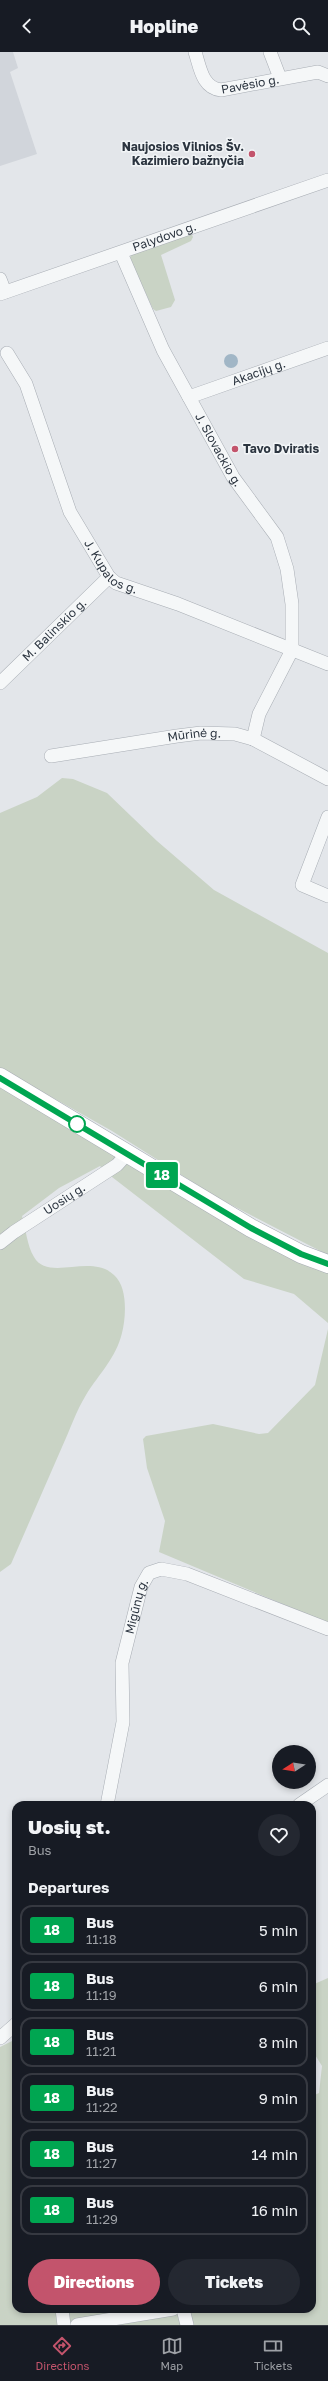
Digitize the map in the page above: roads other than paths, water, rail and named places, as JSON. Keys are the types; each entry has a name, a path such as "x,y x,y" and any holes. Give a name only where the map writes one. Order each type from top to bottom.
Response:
{"main road":[{"path":"0,1078 251,1228 301,1254 328,1264"}],"street":[{"name":"Pavėsio g.","path":"195,52 206,83 215,90 318,72 328,76"},
{"path":"270,52 280,78"},
{"name":"Palydovo g.","path":"3,293 328,180"},
{"name":"J. Slovackio g.","path":"121,253 163,350 188,396 236,482 278,537 287,569 292,604 292,650"},
{"path":"0,279 3,293"},
{"name":"Akacijų g.","path":"188,396 328,348"},
{"name":"J. Kupalos g.","path":"6,353 26,384 70,512 109,577 116,583 178,604 328,664"},
{"name":"M. Balinskio g.","path":"0,683 109,577"},
{"path":"253,739 259,714 292,650"},
{"name":"Mūrinė g.","path":"51,756 201,733 235,734 253,739 328,779"},
{"path":"328,817 302,885 328,896"},
{"name":"Uosių g.","path":"0,1243 14,1232 117,1165 127,1154"},
{"name":"Migūnų g.","path":"108,1801 122,1722 122,1663 141,1587 150,1573 161,1569 187,1574 328,1629"},
{"path":"305,1801 328,1785"},
{"path":"0,2038 12,2028"},
{"path":"62,2313 64,2325"},
{"path":"77,2325 149,2313"},
{"path":"184,2313 186,2325"}],"water":[{"path":"228,354 234,354 238,358 238,364 234,368 228,368 224,364 224,358"}],"place":[{"name":"Naujosios Vilnios Šv. Kazimiero bažnyčia","path":"252,154"},
{"name":"Tavo Dviratis","path":"235,449"}]}
